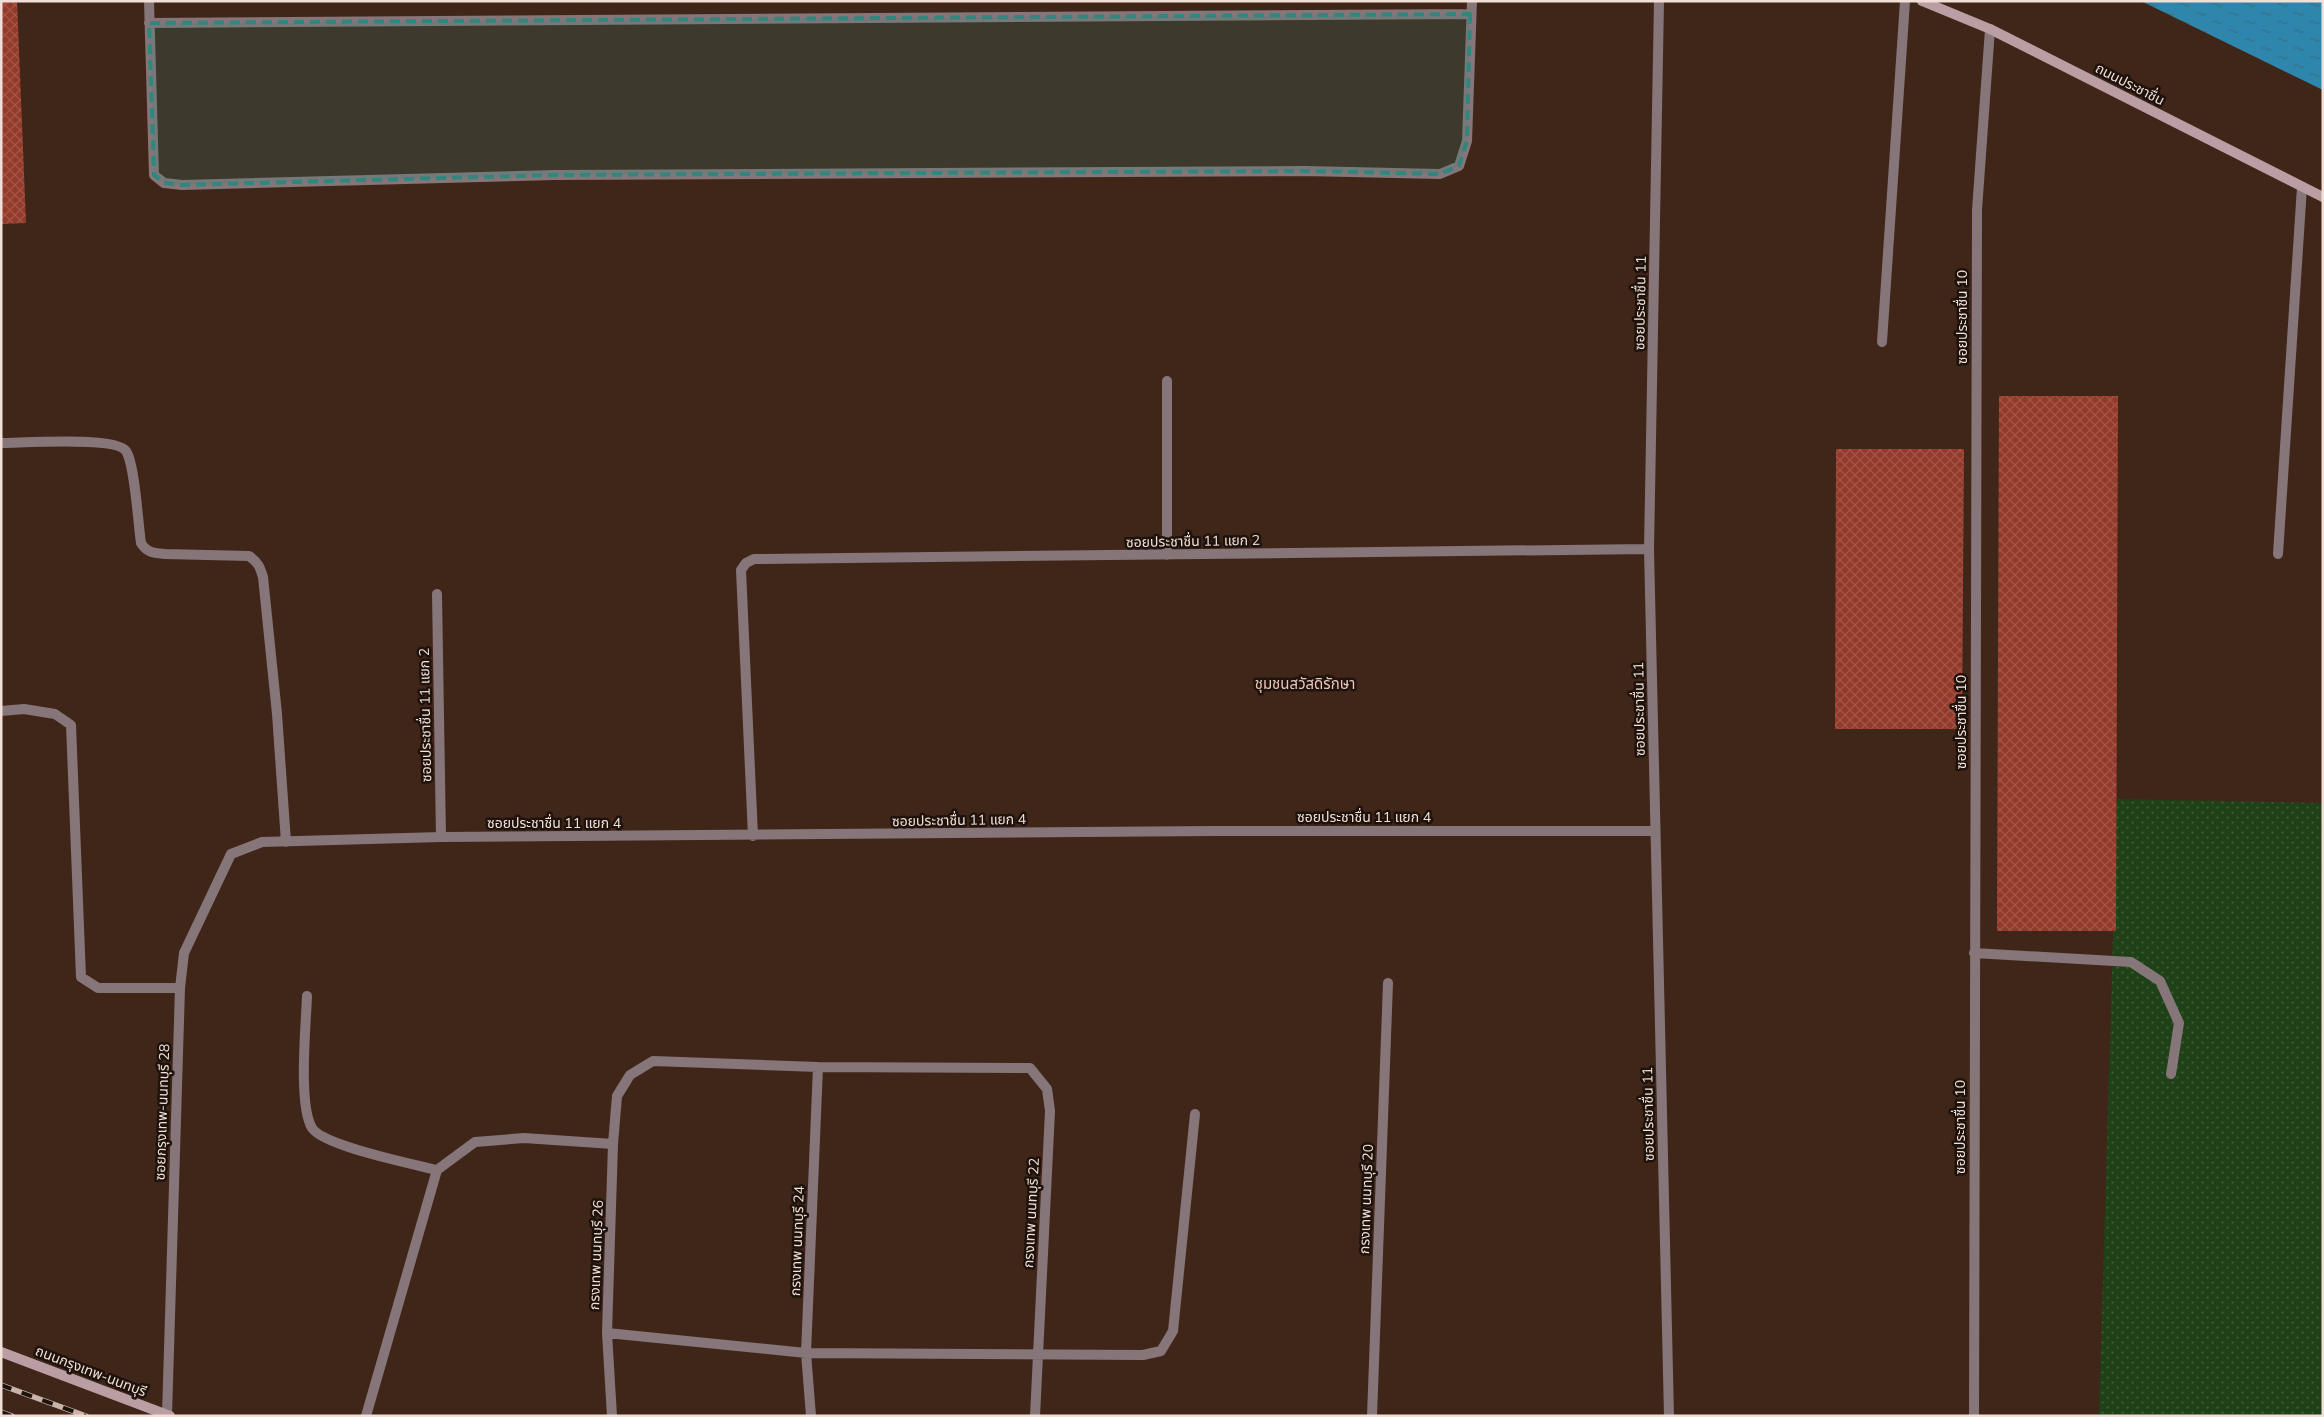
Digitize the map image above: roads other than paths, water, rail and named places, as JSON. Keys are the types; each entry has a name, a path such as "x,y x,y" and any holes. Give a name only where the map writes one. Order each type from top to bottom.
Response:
{"main road":[{"name":"ถนนประชาชื่น","path":"1922,1 1990,29 2323,197"},
{"name":"ถนนกรุงเทพ-นนทบุรี","path":"1,1352 169,1415"}],"street":[{"path":"149,1 154,174 164,184 555,175 1304,171 1440,174 1459,166 1467,141 1470,14 1472,1"},
{"name":"ซอยประชาชื่น 11","path":"1659,1 1649,549 1668,1416"},
{"path":"1882,342 1906,1"},
{"path":"149,23 1470,14"},
{"name":"ซอยประชาชื่น 10","path":"1974,1416 1977,210 1990,29"},
{"path":"2278,554 2302,187"},
{"path":"1167,381 1167,555"},
{"path":"1,443 81,442 110,443 119,446 126,452 131,470 141,543 145,549 151,553 248,556 255,560 263,577 286,842"},
{"name":"ซอยประชาชื่น 11 แยก 2","path":"753,836 741,570 746,563 754,559 1649,549"},
{"name":"ซอยประชาชื่น 11 แยก 2","path":"437,594 440,837"},
{"path":"1,711 24,709 55,714 71,725 81,978 98,988 180,988"},
{"name":"ซอยประชาชื่น 11 แยก 4","path":"262,842 440,837 1215,831 1655,831"},
{"name":"ซอยกรุงเทพ-นนทบุรี 28","path":"169,1415 180,988 184,952 232,854 262,842"},
{"path":"1974,953 2131,962 2160,981 2179,1023 2171,1074"},
{"name":"กรงเทพ นนทบุรี 20","path":"1372,1416 1388,983"},
{"path":"307,996 304,1101 312,1129 332,1142 437,1170"},
{"name":"กรงเทพ นนทบุรี 26","path":"612,1416 607,1333 613,1144 617,1096 630,1075 653,1061 818,1067"},
{"name":"กรงเทพ นนทบุรี 22","path":"818,1067 1030,1068 1046,1089 1050,1111 1035,1416"},
{"name":"กรงเทพ นนทบุรี 24","path":"811,1416 806,1353 818,1067"},
{"path":"607,1333 806,1353 1143,1355 1161,1351 1174,1331 1194,1114"},
{"path":"366,1416 437,1170 475,1142 524,1138 613,1144"}],"water":[{"path":"2141,1 2323,1 2323,90"}],"railway":[{"path":"1,1385 86,1416"},
{"path":"1,1412 12,1416"}],"district":[{"name":"ชุมชนสวัสดิรักษา","path":"1305,684"}]}
